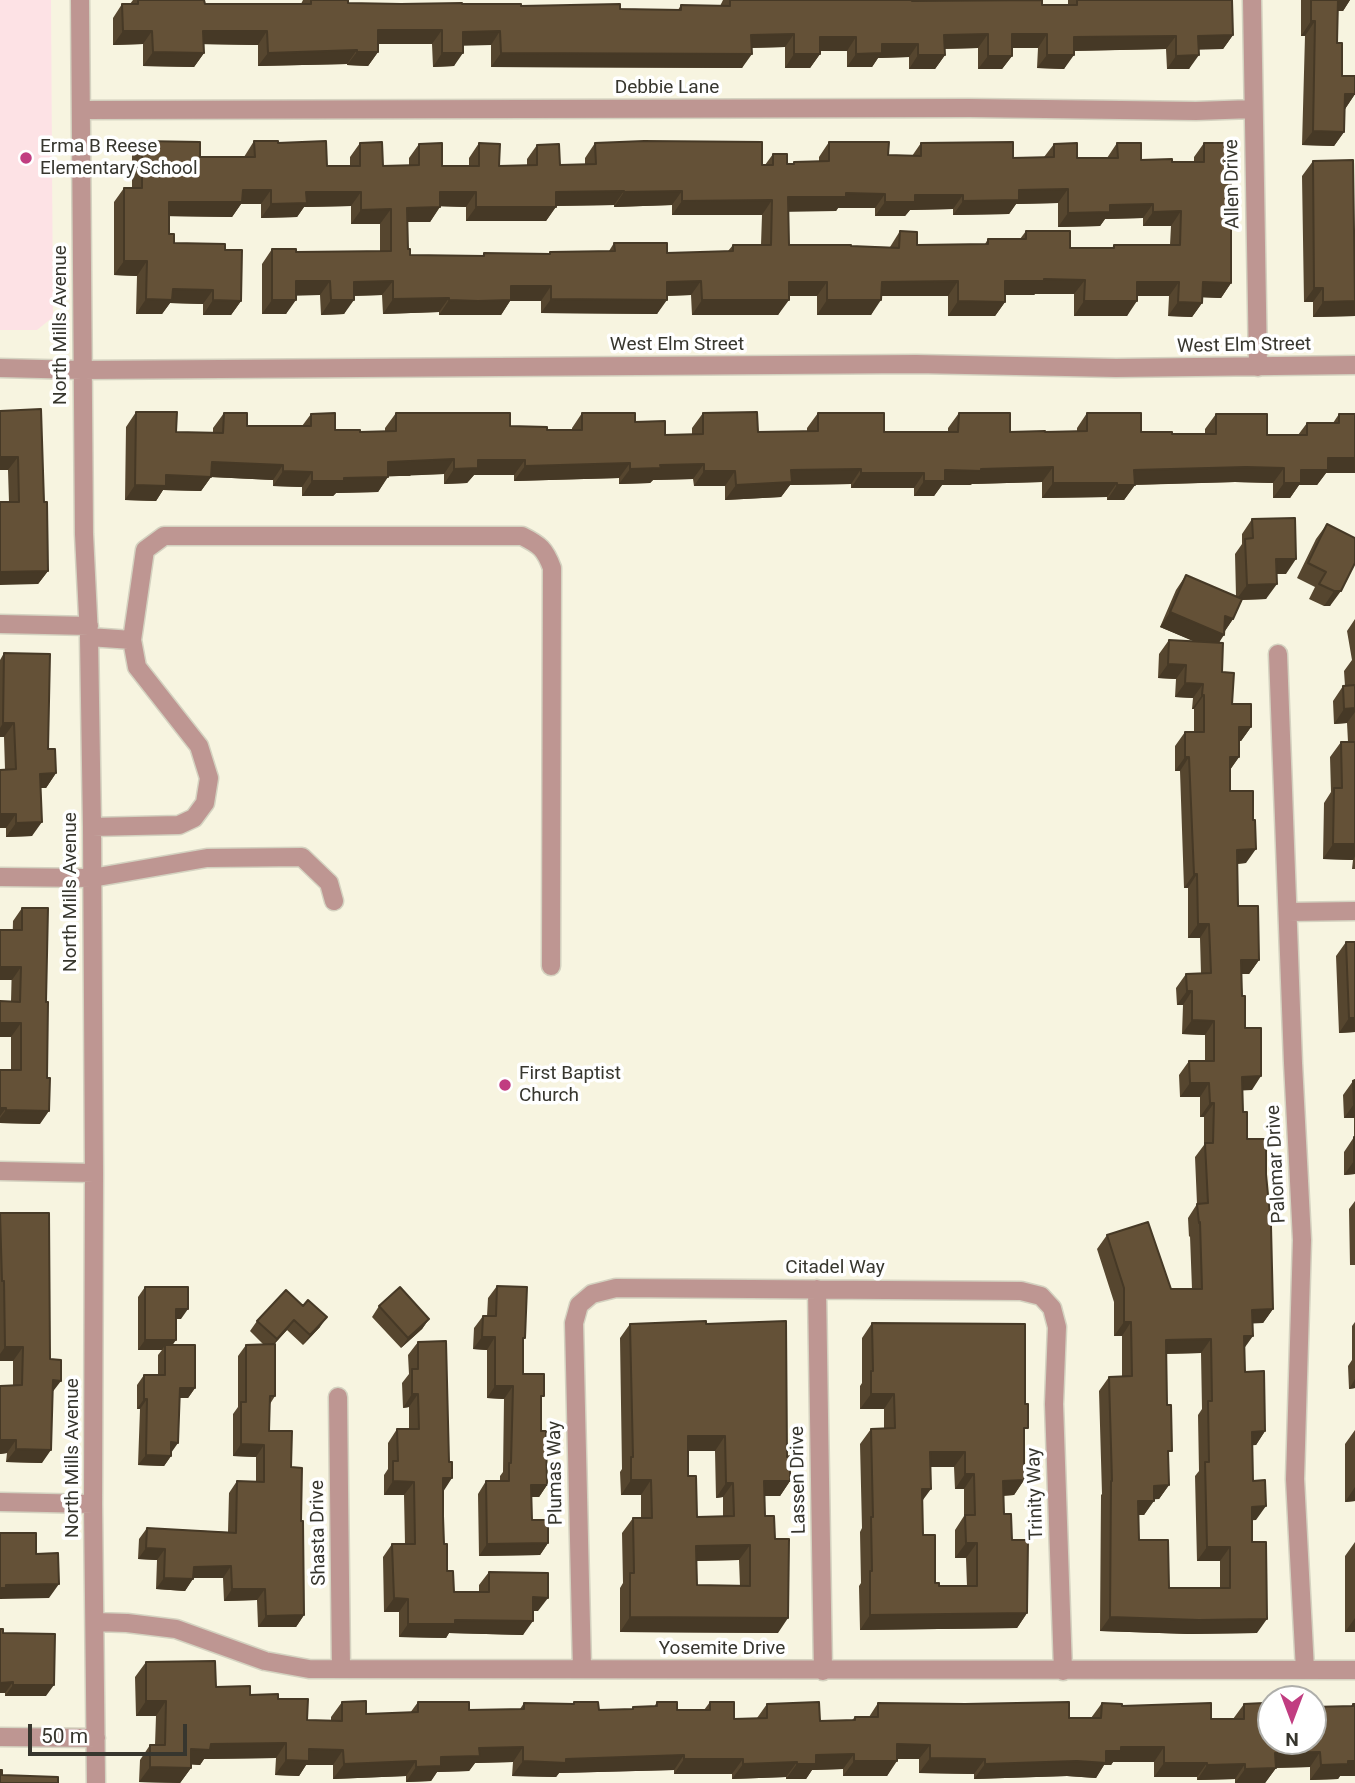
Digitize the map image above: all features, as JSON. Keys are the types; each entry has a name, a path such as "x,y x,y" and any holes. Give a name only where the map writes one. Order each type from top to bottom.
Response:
{"street":[{"name":"North Mills Avenue","path":"80,0 84,534 89,631 92,827 96,1783"},
{"name":"Allen Drive","path":"1252,0 1258,367"},
{"name":"Debbie Lane","path":"81,110 969,108 1196,111 1253,108"},
{"name":"West Elm Street","path":"0,368 82,370 916,364 1116,368 1355,365"},
{"path":"92,827 179,825 194,818 205,803 209,778 200,746 137,667 131,640 145,550 164,536 522,536 539,545 547,554 552,568 551,966"},
{"path":"0,624 89,631 131,640"},
{"name":"Palomar Drive","path":"1278,654 1302,1240 1294,1479 1305,1670"},
{"path":"0,877 92,878 207,858 302,858 329,883 334,901"},
{"path":"1288,912 1355,911"},
{"path":"0,1171 94,1173"},
{"name":"Citadel Way","path":"603,1291 616,1288 1021,1291 1041,1297 1052,1308 1054,1317"},
{"name":"Lassen Drive","path":"817,1289 823,1671"},
{"name":"Plumas Way","path":"582,1669 574,1323 579,1305 592,1294 603,1291"},
{"name":"Trinity Way","path":"1054,1317 1057,1327 1054,1404 1063,1671"},
{"name":"Shasta Drive","path":"338,1397 341,1669"},
{"path":"0,1502 93,1504"},
{"name":"Yosemite Drive","path":"95,1622 176,1629 265,1661 309,1669 1355,1670"},
{"path":"0,1737 96,1738"}],"shaded area":[{"name":"Erma B Reese Elementary School","path":"0,0 51,0 53,317 37,330 0,330"}],"building":[{"path":"138,0 204,0 205,4 311,4 311,0 348,0 348,3 521,6 620,4 620,9 681,10 681,5 730,6 730,0 1042,0 1042,5 1077,5 1077,0 1232,0 1233,35 1198,36 1199,55 1176,56 1176,36 1074,37 1074,55 1047,55 1047,34 1012,34 1012,56 988,56 988,34 944,35 945,55 918,55 918,44 882,44 882,53 856,54 856,37 820,37 820,54 794,54 794,34 751,35 752,54 501,53 500,31 463,32 463,53 442,53 442,30 378,30 378,52 357,50 268,53 267,31 203,31 204,53 153,52 152,31 123,31 122,4 138,4"},
{"path":"1311,0 1338,0 1337,43 1342,43 1342,76 1355,76 1355,94 1345,94 1344,132 1313,131 1315,21 1311,21"},
{"path":"142,141 200,142 200,157 255,157 254,141 326,141 327,166 360,166 360,143 382,142 383,166 419,165 419,144 442,143 442,166 479,166 479,143 500,144 499,166 537,165 537,145 559,144 560,165 596,164 595,143 644,141 762,142 762,165 773,165 773,154 787,154 787,164 829,161 829,142 889,142 888,155 921,156 921,143 1013,142 1013,158 1054,157 1054,144 1077,143 1077,158 1118,158 1117,143 1141,143 1141,160 1172,159 1172,162 1204,162 1204,143 1231,143 1231,283 1203,282 1202,303 1178,302 1179,282 1137,282 1137,301 1084,301 1085,280 1044,279 1005,281 1005,302 958,301 958,281 882,282 881,300 827,300 827,282 789,282 789,300 702,300 701,281 667,282 667,300 551,299 551,286 511,286 511,300 478,301 449,298 393,299 393,281 354,282 354,300 331,300 330,281 296,281 296,300 272,300 272,249 296,249 296,252 391,251 391,209 361,210 361,192 306,192 307,203 271,204 271,190 243,190 242,202 169,202 169,234 174,234 174,243 225,244 225,250 242,250 241,301 213,300 213,290 173,289 172,300 146,299 147,261 124,261 124,188 142,188","holes":["1068,189 1068,213 1110,212 1110,205 1153,204 1153,212 1181,211 1180,245 1070,248 1070,231 1026,231 1026,239 988,239 988,244 917,245 917,232 900,231 899,248 789,245 788,197 846,197 846,193 885,194 885,202 915,202 915,195 963,195 963,201 1019,200 1019,190","682,191 682,201 772,200 771,245 733,245 733,251 667,253 667,243 614,243 615,251 484,253 484,256 410,255 408,249 407,208 440,207 440,192 476,192 476,207 556,207 556,192"]},
{"path":"1353,160 1355,301 1323,302 1323,288 1314,288 1313,161"},
{"path":"41,409 48,571 0,572 0,502 19,502 18,457 0,457 0,411"},
{"path":"136,412 177,412 176,432 223,433 224,413 247,413 247,426 311,426 311,414 335,413 335,430 360,432 396,431 396,413 510,413 510,426 582,430 582,413 635,413 635,422 665,421 665,435 703,434 703,413 757,412 758,432 818,431 818,413 884,413 884,432 958,432 959,413 1010,413 1010,432 1045,432 1087,431 1087,413 1141,413 1141,432 1172,434 1216,434 1216,414 1267,414 1267,435 1307,435 1307,423 1339,423 1339,414 1355,414 1355,458 1328,458 1328,470 1301,470 1301,483 1284,483 1284,468 1246,467 1134,470 1135,485 1053,483 1053,467 945,470 945,481 924,481 924,473 861,473 861,469 791,470 792,482 736,485 735,471 704,471 704,464 630,469 630,463 525,466 525,460 478,460 478,468 454,469 454,459 388,462 388,477 344,478 344,481 312,481 312,472 283,471 283,465 212,462 211,477 166,475 166,486 135,485"},
{"path":"1295,518 1296,559 1276,559 1277,584 1247,585 1245,539 1253,538 1252,519"},
{"path":"1327,524 1355,538 1355,563 1341,591 1334,591 1319,584 1326,572 1308,563"},
{"path":"1186,575 1242,599 1233,619 1225,616 1224,635 1170,612"},
{"path":"1169,640 1223,643 1222,672 1234,673 1232,704 1251,704 1251,727 1239,727 1239,757 1230,757 1230,791 1253,791 1255,820 1256,849 1237,850 1238,906 1258,906 1259,960 1241,960 1245,1028 1261,1028 1261,1076 1242,1077 1243,1112 1247,1112 1247,1139 1266,1139 1273,1309 1252,1310 1253,1336 1244,1336 1245,1372 1264,1371 1265,1431 1252,1432 1253,1481 1265,1480 1266,1506 1252,1507 1252,1542 1266,1542 1267,1619 1110,1617 1112,1481 1109,1377 1132,1376 1131,1322 1124,1322 1124,1288 1107,1235 1148,1222 1171,1289 1202,1289 1197,1204 1208,1203 1205,1143 1213,1143 1214,1103 1210,1103 1209,1083 1190,1083 1189,1061 1214,1061 1214,1021 1192,1020 1192,991 1187,991 1186,974 1211,973 1209,924 1198,924 1189,757 1185,757 1185,732 1204,732 1203,684 1185,683 1186,665 1168,664","holes":["1211,1339 1212,1401 1208,1401 1209,1462 1205,1462 1207,1547 1230,1547 1230,1588 1169,1588 1168,1540 1139,1540 1138,1501 1154,1501 1154,1486 1169,1485 1168,1451 1172,1451 1171,1405 1167,1405 1166,1340"]},
{"path":"4,653 50,654 48,749 55,749 56,773 40,774 42,822 16,823 16,814 0,814 0,770 16,769 14,723 3,723"},
{"path":"1355,685 1355,708 1344,709 1343,686"},
{"path":"1341,742 1355,742 1355,844 1333,844 1334,788 1342,788"},
{"path":"22,908 48,908 46,1002 49,1111 0,1108 0,1070 21,1070 21,1023 0,1023 0,1001 20,1002 21,967 0,967 0,930 22,930"},
{"path":"1346,942 1355,942 1355,1018 1349,1018"},
{"path":"1355,1080 1355,1104 1354,1104 1353,1081"},
{"path":"0,1213 49,1213 50,1359 61,1360 61,1381 53,1380 51,1450 16,1449 16,1440 0,1440 0,1386 22,1385 23,1347 5,1347"},
{"path":"497,1286 527,1287 523,1374 544,1374 541,1431 546,1431 547,1485 531,1485 532,1520 548,1520 548,1543 487,1544 486,1481 509,1481 511,1463 513,1386 495,1386 495,1337 482,1337 483,1316 496,1316"},
{"path":"145,1287 188,1287 188,1309 176,1309 176,1340 145,1340"},
{"path":"400,1287 429,1319 408,1338 379,1306"},
{"path":"286,1290 303,1306 308,1300 327,1317 310,1335 294,1320 277,1339 257,1321"},
{"path":"786,1321 787,1457 790,1456 790,1481 764,1481 765,1516 774,1516 775,1539 789,1539 788,1618 630,1617 630,1573 634,1573 633,1518 652,1518 651,1480 631,1480 633,1457 630,1324","holes":["688,1436 725,1436 726,1483 733,1483 734,1516 697,1517 696,1476 688,1476","750,1545 750,1586 697,1585 696,1546"]},
{"path":"872,1323 1025,1324 1025,1404 1028,1404 1028,1428 1024,1428 1024,1480 1003,1481 1004,1514 1011,1514 1012,1540 1028,1540 1027,1613 870,1615 873,1517 871,1429 895,1428 894,1394 871,1394","holes":["930,1452 965,1452 965,1474 974,1474 975,1515 965,1515 966,1543 977,1543 977,1586 939,1586 939,1583 935,1583 935,1535 923,1535 922,1489 931,1489"]},
{"path":"446,1341 449,1462 452,1462 452,1478 443,1478 447,1571 453,1571 454,1592 489,1592 489,1572 548,1573 548,1598 533,1597 533,1621 455,1620 455,1624 408,1624 408,1599 394,1598 392,1544 415,1544 414,1482 393,1481 393,1461 398,1461 397,1429 419,1429 418,1394 412,1394 412,1369 418,1369 418,1342"},
{"path":"275,1344 275,1396 270,1396 269,1431 292,1431 291,1467 302,1468 304,1615 266,1616 265,1589 232,1589 231,1566 194,1567 193,1579 164,1578 165,1549 146,1548 147,1528 236,1533 237,1481 264,1482 264,1445 241,1444 241,1402 246,1402 246,1345"},
{"path":"165,1345 195,1345 195,1388 180,1388 178,1443 171,1442 171,1456 146,1455 147,1399 144,1399 144,1375 165,1375"},
{"path":"0,1533 36,1533 36,1554 58,1553 59,1584 6,1585 6,1588 0,1588"},
{"path":"0,1629 3,1629 3,1633 55,1634 54,1685 0,1683"},
{"path":"215,1661 216,1687 250,1686 250,1695 278,1694 278,1699 308,1699 307,1720 342,1721 342,1702 366,1701 366,1714 418,1712 418,1702 469,1702 469,1710 524,1709 524,1703 598,1702 599,1710 633,1709 657,1706 657,1702 677,1702 677,1710 710,1710 710,1702 734,1702 734,1719 767,1718 767,1704 819,1702 820,1721 878,1717 878,1703 1069,1702 1069,1718 1101,1718 1102,1703 1122,1706 1211,1703 1211,1719 1244,1719 1244,1704 1257,1703 1257,1755 1275,1755 1276,1768 1245,1769 1245,1764 1164,1763 1164,1747 1121,1747 1121,1751 1106,1751 1106,1763 1077,1761 985,1764 985,1759 930,1758 930,1745 897,1744 897,1761 854,1761 854,1754 816,1755 816,1764 743,1764 743,1759 684,1759 684,1755 566,1759 566,1763 523,1761 523,1747 479,1748 480,1756 441,1757 441,1766 416,1767 416,1761 344,1764 343,1750 309,1749 309,1761 286,1760 286,1743 211,1744 210,1750 191,1749 191,1768 150,1767 150,1745 165,1745 166,1701 146,1701 146,1662"},
{"path":"1355,1704 1355,1761 1348,1761 1348,1764 1321,1765 1320,1755 1327,1755 1327,1707"},
{"path":"0,1770 2,1775 58,1777 58,1783 0,1783"}],"place":[{"name":"Erma B Reese Elementary School","path":"26,158"},
{"name":"First Baptist Church","path":"505,1085"}]}
